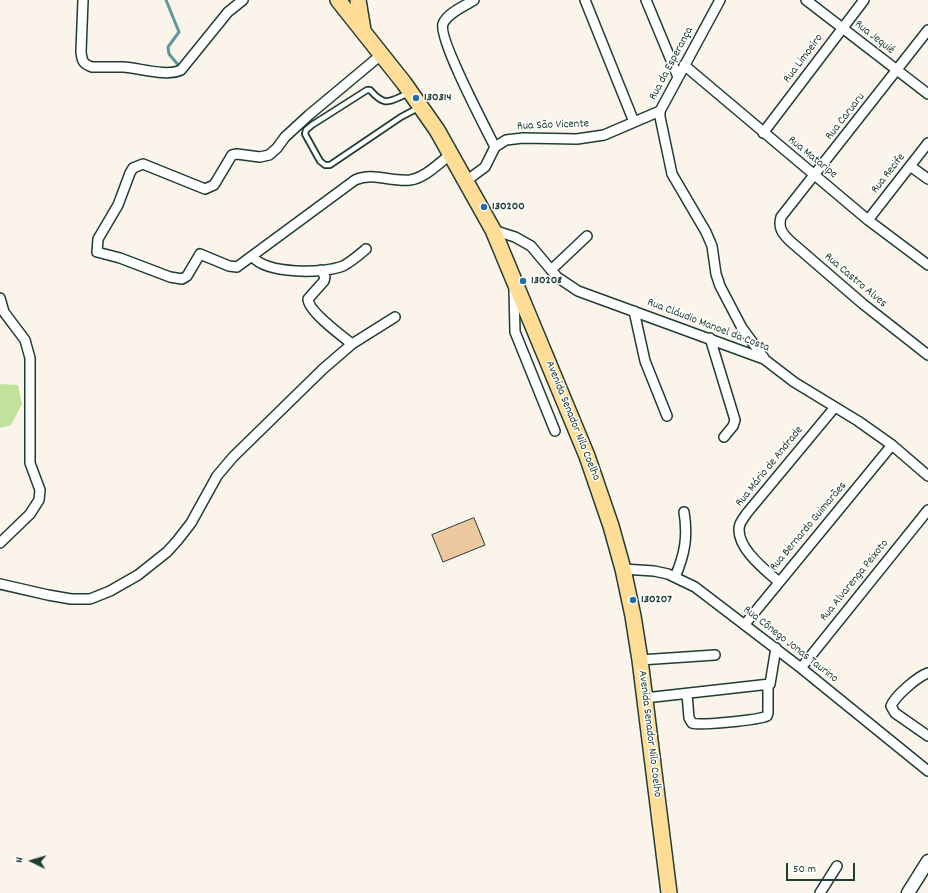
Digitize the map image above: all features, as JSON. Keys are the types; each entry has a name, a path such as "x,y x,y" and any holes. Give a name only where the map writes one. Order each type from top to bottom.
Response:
{"main road":[{"name":"Avenida Senador Nilo Coelho","path":"338,0 382,54 421,106 451,154 493,230 587,456 609,520 623,569 640,660 669,893"},
{"path":"358,0 363,31"}],"street":[{"path":"83,0 81,52 82,60 85,65 148,70 165,73 181,70 228,12 243,0"},
{"path":"466,181 485,167 495,147 460,75 442,28 443,23 449,16 474,0"},
{"path":"586,0 634,122"},
{"path":"646,0 678,77"},
{"name":"Rua Jequié","path":"807,0 928,94"},
{"name":"Rua Limoeiro","path":"763,133 864,0"},
{"name":"Rua da Esperança","path":"718,2 660,111 661,125 672,174 706,232 712,246 716,274 727,301 742,328 764,359"},
{"name":"Rua Caruaru","path":"781,217 815,176 928,30"},
{"path":"382,54 309,115 285,137 277,148 269,155 260,157 237,154 232,155 214,185 209,188 205,189 143,164 137,165 130,173 118,205 98,239 97,252 120,258 170,277 182,279 187,276 200,254 234,267 240,266 355,180 363,177 380,176 409,180 415,179 422,176 451,154"},
{"name":"Rua Mataripe","path":"684,65 868,220 928,265"},
{"name":"Rua São Vicente","path":"495,147 506,140 523,138 591,138 604,135 660,111"},
{"name":"Rua Recife","path":"868,220 928,143"},
{"path":"910,166 928,179"},
{"name":"Rua Castro Alves","path":"781,217 780,229 790,241 864,304 928,355"},
{"name":"Rua Cláudio Manoel da Costa","path":"493,230 515,237 531,246 557,277 578,291 764,359 794,382 835,406 892,445 928,476"},
{"path":"551,270 587,236"},
{"path":"253,257 257,262 276,268 293,271 320,270 344,265 366,249"},
{"path":"320,270 325,277 324,281 308,299 309,304 324,320 352,344"},
{"path":"514,278 515,332 554,430"},
{"path":"0,298 4,312 25,340 30,358 30,463 40,490 39,500 30,514 0,543"},
{"path":"634,311 645,361 667,416"},
{"path":"0,584 71,599 90,599 110,591 138,576 167,552 177,541 191,523 217,476 233,457 323,369 352,344 396,317"},
{"path":"710,338 734,416 733,426 724,437"},
{"name":"Rua Mário de Andrade","path":"778,582 747,551 739,532 740,524 747,513 835,406"},
{"name":"Rua Bernardo Guimarães","path":"745,624 892,445"},
{"name":"Rua Alvarenga Peixoto","path":"801,668 928,510"},
{"path":"675,577 686,544 687,530 684,512"},
{"name":"Rua Cônego Jonas Taurino","path":"623,569 654,571 675,577 695,587 776,648 928,771"},
{"path":"645,698 768,684 772,680 776,648"},
{"path":"640,660 714,655"},
{"path":"928,673 918,678 894,701 891,706 895,713 928,736"},
{"path":"687,694 689,718 692,724 717,723 767,716 768,684"},
{"path":"910,892 928,862"},
{"path":"820,893 837,866"}],"lane":[{"path":"411,92 384,102 370,90 367,90 312,125 306,130 305,134 320,161 325,165 330,165 401,117 421,106"}],"green space":[{"path":"0,384 18,385 22,404 11,425 0,428"}],"building":[{"path":"474,518 485,545 443,562 432,535"}],"waterway":[{"path":"166,0 179,32 168,47 169,54 180,67"}],"place":[{"name":"130314","path":"416,98"},
{"name":"130200","path":"484,207"},
{"name":"130208","path":"523,281"},
{"name":"130207","path":"633,600"}]}
